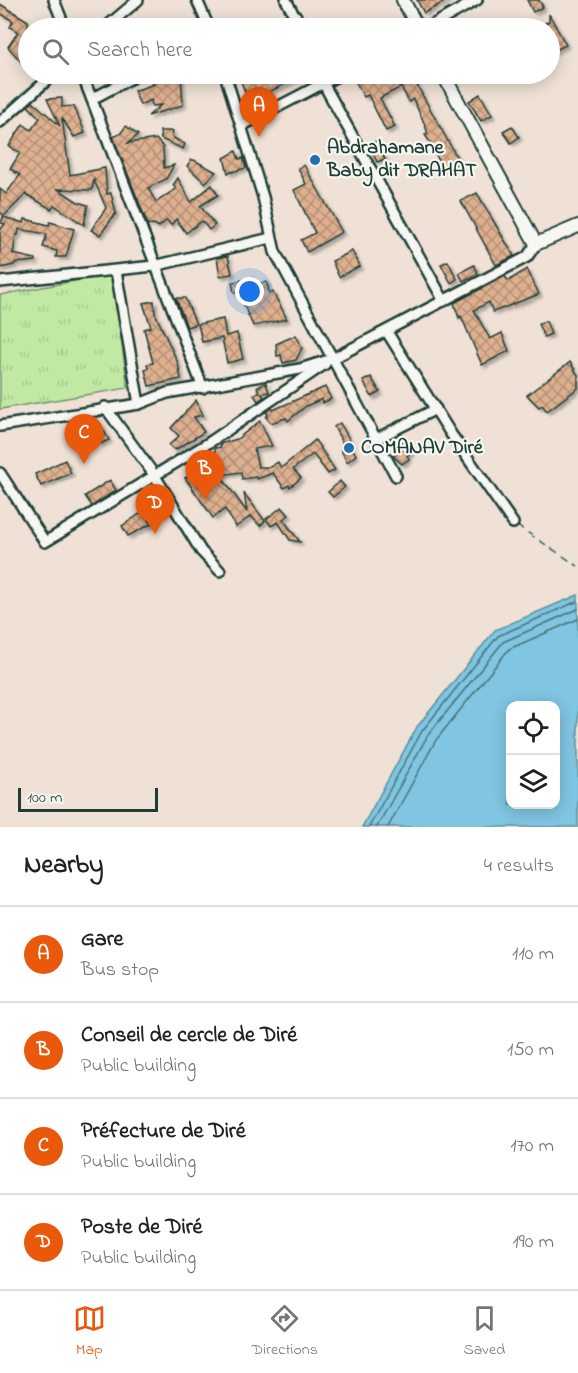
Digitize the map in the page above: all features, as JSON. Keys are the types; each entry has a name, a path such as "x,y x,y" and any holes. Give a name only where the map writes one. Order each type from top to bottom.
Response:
{"main road":[{"path":"403,0 413,18"},
{"path":"448,84 536,244 578,226"}],"street":[{"path":"54,0 61,18"},
{"path":"117,18 138,0"},
{"path":"197,0 205,18"},
{"path":"286,0 296,16 292,18"},
{"path":"445,18 477,0"},
{"path":"0,122 43,84"},
{"path":"86,84 154,266 203,388"},
{"path":"92,99 120,84"},
{"path":"229,84 243,125 263,197 275,252 396,476"},
{"path":"243,125 322,84 444,301"},
{"path":"0,282 154,266 271,238"},
{"path":"0,473 45,542 156,476 332,359 527,257 536,244"},
{"path":"116,271 139,404"},
{"path":"387,332 513,523"},
{"path":"0,426 105,407 139,404 167,393 300,369 332,359"},
{"path":"105,407 156,476 201,551 220,572"},
{"path":"376,439 436,409"}],"green space":[{"path":"112,274 128,388 0,409 0,295"}],"water":[{"path":"578,595 578,827 362,827 417,727 495,630"}],"building":[{"path":"417,0 448,0 424,13"},
{"path":"527,0 539,0 543,7 533,12"},
{"path":"0,4 23,18 18,18 18,32 10,27 13,21 0,13"},
{"path":"18,32 18,58 8,47"},
{"path":"560,34 566,45 560,48"},
{"path":"154,84 182,84 183,105 148,116 161,105 152,106 151,100 140,105 134,91"},
{"path":"242,84 285,84 249,102"},
{"path":"357,84 416,84 460,163 444,171 435,153 437,152 425,135 428,134 413,99 409,102 401,87 380,98 395,127 386,131 368,95 364,97"},
{"path":"480,94 492,115 481,121 469,101"},
{"path":"62,98 62,107 74,106 85,133 74,137 62,118 70,175 105,168 107,194 111,193 116,213 100,235 91,230 106,208 94,180 92,190 58,189 78,202 88,205 84,225 54,205 51,209 26,194 4,216 0,212 0,189 6,194 20,175 10,169 20,153 9,146 23,124 31,130 40,118 28,106 33,102 60,126 47,99"},
{"path":"126,126 138,135 128,143 156,139 163,147 164,168 174,165 166,179 148,188 156,202 176,189 173,185 178,178 191,202 212,185 218,195 200,206 215,225 209,230 202,221 186,233 176,219 171,225 167,220 159,227 154,224 148,225 113,137 120,134"},
{"path":"512,126 519,137 511,143 503,131"},
{"path":"160,131 173,131 172,137 185,144 183,149 161,139"},
{"path":"376,141 385,159 377,162 369,145"},
{"path":"236,151 239,159 243,158 246,168 228,173 224,158"},
{"path":"191,160 216,172 205,183 187,166"},
{"path":"304,165 342,232 307,252 301,240 315,233 294,190 306,184 298,168"},
{"path":"477,193 514,256 496,265 461,201"},
{"path":"3,217 24,223 25,219 49,225 50,222 74,229 66,257 56,257 57,251 43,247 47,234 19,229 13,254 36,259 36,261 15,263 0,268 0,230 5,224 1,223"},
{"path":"352,251 360,266 339,277 332,261"},
{"path":"228,256 232,274 220,276 217,258"},
{"path":"448,261 457,279 451,283 441,264"},
{"path":"474,265 478,273 463,281 459,273"},
{"path":"527,269 539,294 493,312 489,302 474,310 490,339 502,333 509,351 482,365 454,303 505,276 508,281"},
{"path":"253,278 254,284 267,282 269,293 273,292 287,319 253,326 238,292 234,293 232,282"},
{"path":"176,298 185,298 196,324 187,327"},
{"path":"154,301 155,313 178,363 181,379 149,386 145,370 148,369 147,364 153,363 144,329 151,327 143,303"},
{"path":"223,319 226,336 237,333 243,359 227,363 222,338 202,342 198,324"},
{"path":"546,321 551,334 544,337 538,324"},
{"path":"296,335 302,348 296,360 283,363 281,355 277,356 276,344"},
{"path":"570,362 578,375 578,388 547,411 542,405 539,407 527,395"},
{"path":"371,377 380,392 372,397 363,381"},
{"path":"266,383 269,392 261,393 264,397 258,401 254,395 259,392 257,387"},
{"path":"325,387 331,399 323,403 322,399 306,406 288,421 286,418 271,423 266,417 268,415 266,412 272,408 273,410"},
{"path":"196,400 203,415 194,417 204,432 175,450 169,445 179,436 171,428"},
{"path":"260,421 272,446 254,449 258,467 270,467 278,462 281,468 315,440 335,470 328,474 313,454 293,469 301,478 290,487 289,485 284,488 273,473 257,479 256,477 242,479 241,472 220,475 247,512 244,493 265,521 260,526 251,516 236,527 225,509 213,518 185,478 196,471 191,463 215,451 215,448 221,447 220,444 237,439"},
{"path":"340,423 352,444 345,447 334,427"},
{"path":"100,424 109,440 100,444 92,429"},
{"path":"407,439 412,453 407,455 409,459 402,464 393,456 402,450 399,444"},
{"path":"351,446 356,455 347,462 341,450"},
{"path":"65,460 71,473 41,486 35,474"},
{"path":"110,480 116,490 92,506 85,496"},
{"path":"340,481 345,487 333,497 328,492"},
{"path":"282,507 289,515 283,519 300,542 290,540 278,522 271,526 266,519"},
{"path":"144,511 151,524 128,536 122,526"}],"ferry route":[{"path":"516,525 578,566"}],"place":[{"name":"Gare","path":"259,137"},
{"name":"Abdrahamane Baby dit DRAHAT","path":"315,160"},
{"name":"COMANAV Diré","path":"349,448"},
{"name":"Préfecture de Diré","path":"84,464"},
{"name":"Conseil de cercle de Diré","path":"205,500"},
{"name":"Poste de Diré","path":"155,534"}]}
